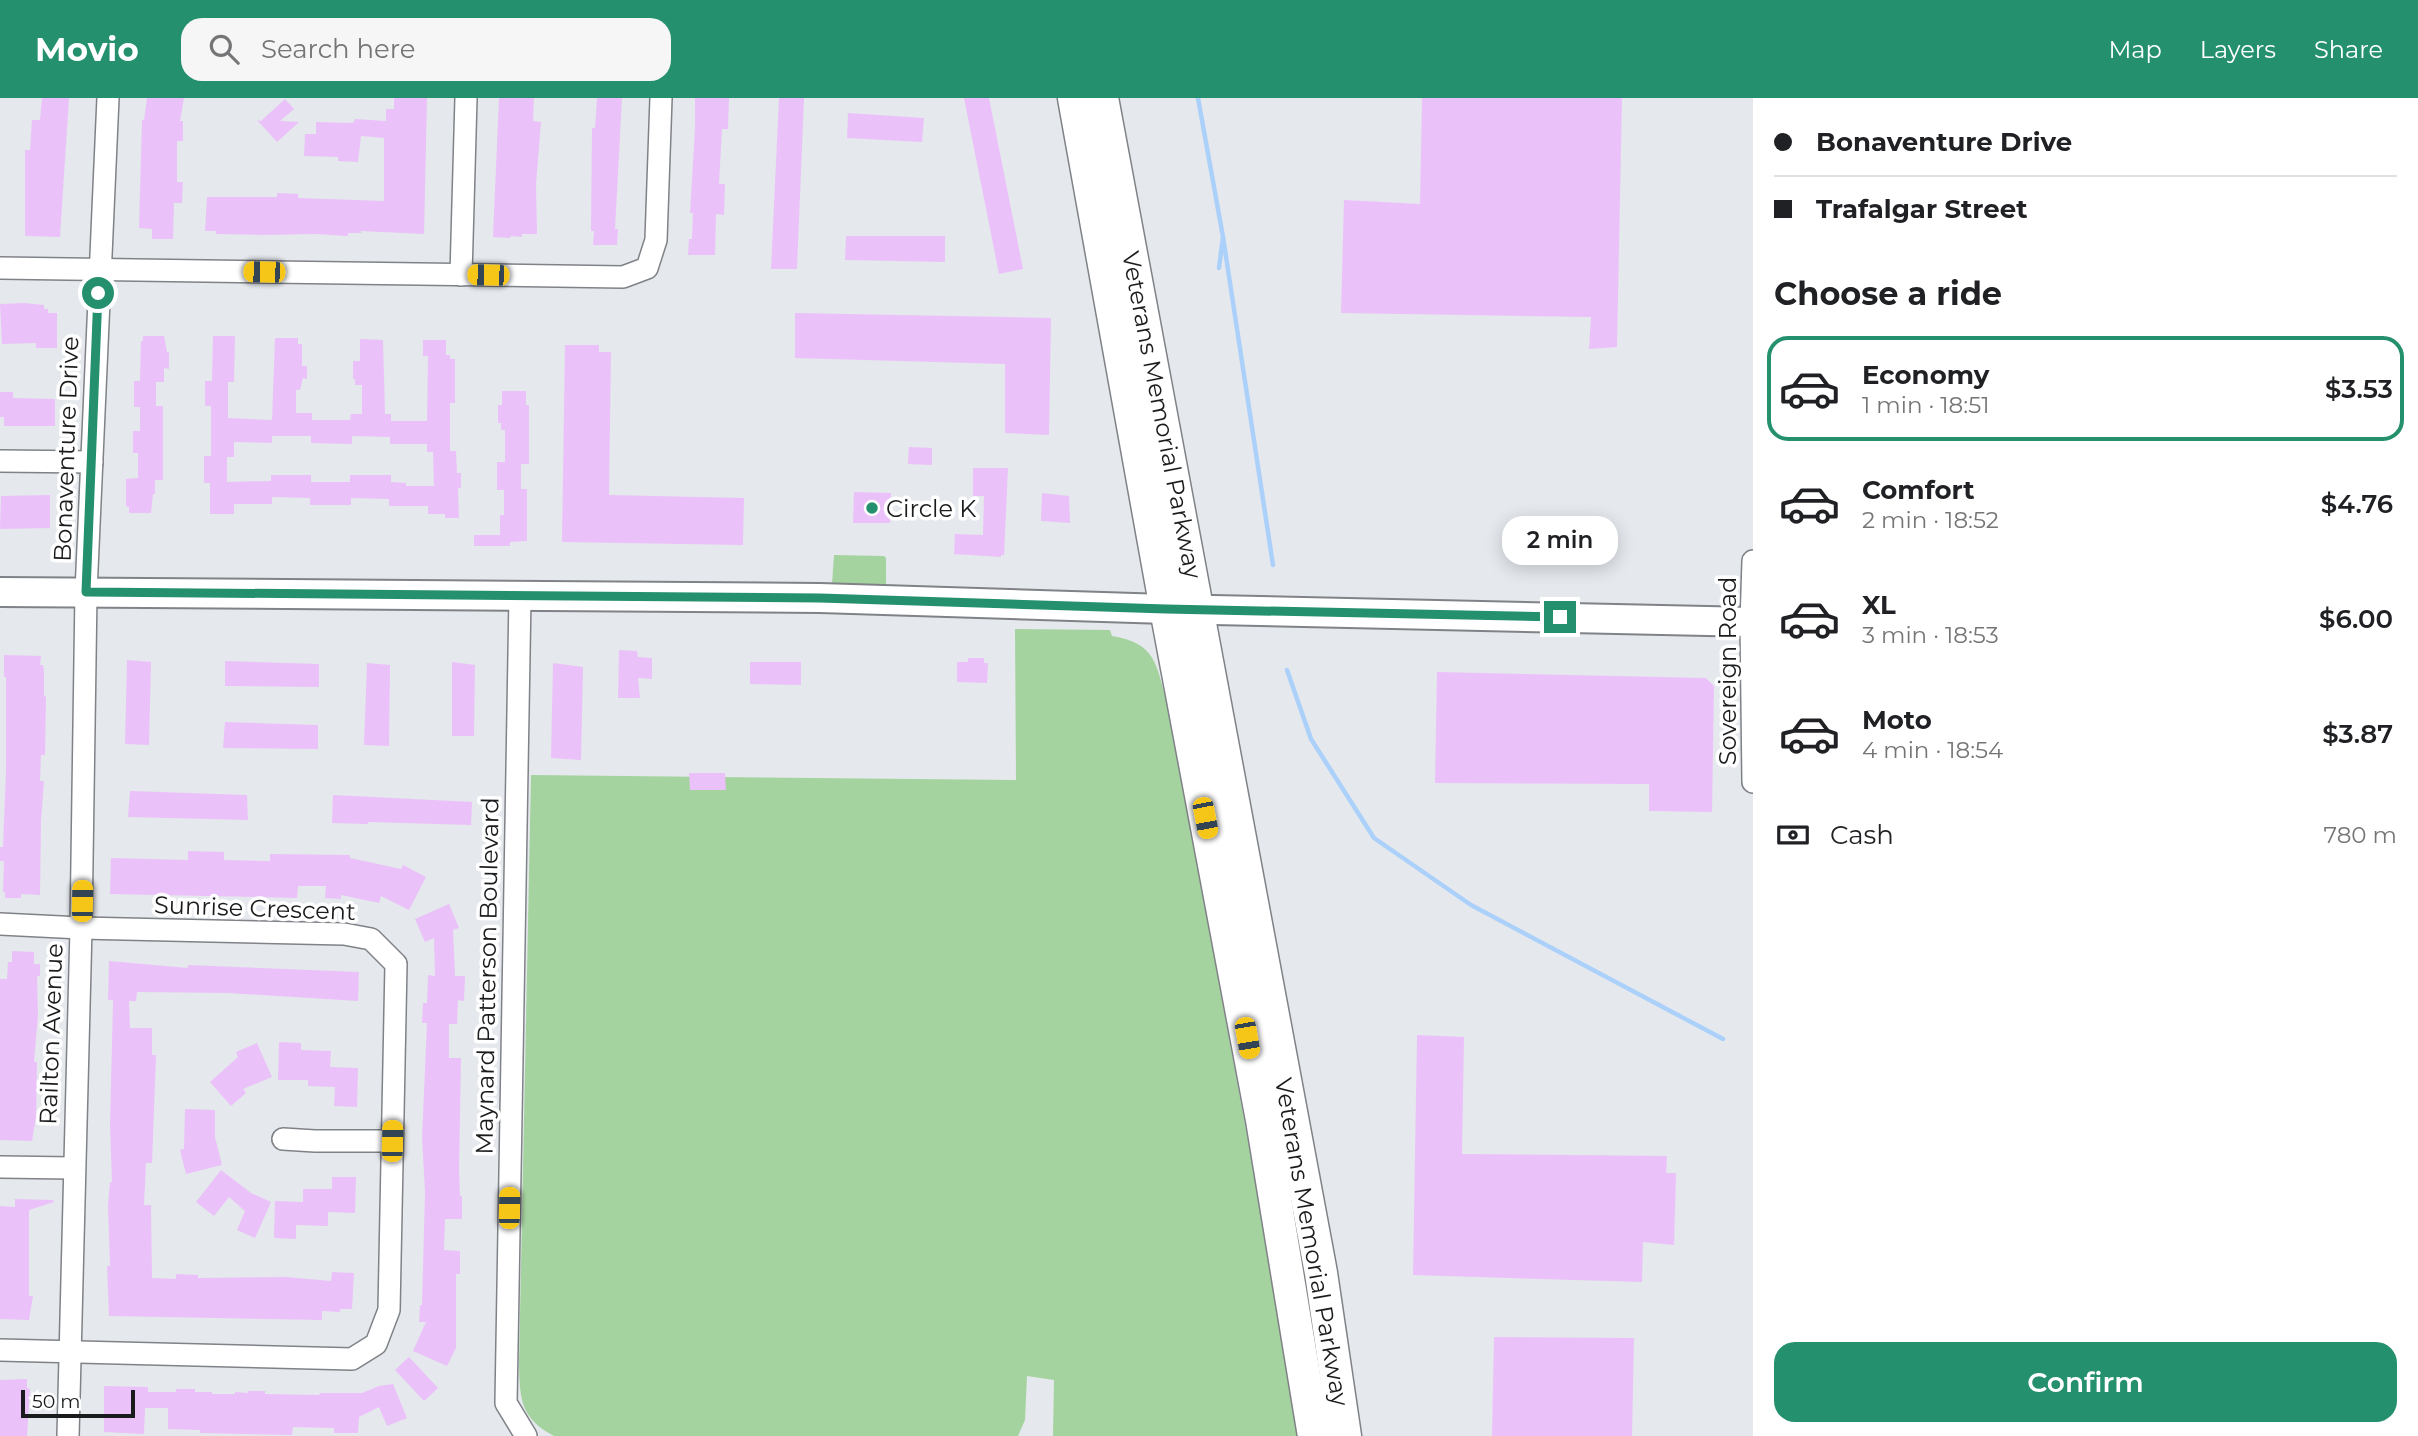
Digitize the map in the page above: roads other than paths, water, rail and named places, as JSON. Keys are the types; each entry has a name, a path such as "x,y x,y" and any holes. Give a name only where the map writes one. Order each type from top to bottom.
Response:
{"highway":[{"name":"Veterans Memorial Parkway","path":"1074,98 1262,1120 1314,1436"},
{"name":"Veterans Memorial Parkway","path":"1102,98 1321,1273 1345,1436"}],"main road":[{"path":"0,592 820,598 1752,622"}],"street":[{"name":"Bonaventure Drive","path":"86,592 108,98"},
{"path":"461,275 466,98"},
{"path":"0,268 623,277 647,268 656,240 661,98"},
{"path":"0,461 92,462"},
{"name":"Sovereign Road","path":"1753,561 1753,782"},
{"name":"Railton Avenue","path":"68,1436 81,928 86,592"},
{"name":"Maynard Patterson Boulevard","path":"520,596 506,1403 526,1436"},
{"name":"Sunrise Crescent","path":"0,924 344,934 371,939 396,964 389,1310 376,1344 352,1359 0,1350"},
{"path":"283,1139 315,1142 392,1141"},
{"path":"0,1167 73,1168"}],"waterway":[{"path":"1198,98 1223,237 1219,268"},
{"path":"1223,237 1273,565"},
{"path":"1287,670 1311,739 1374,838 1471,905 1723,1039"}],"place":[{"name":"Circle K","path":"872,508"}]}
